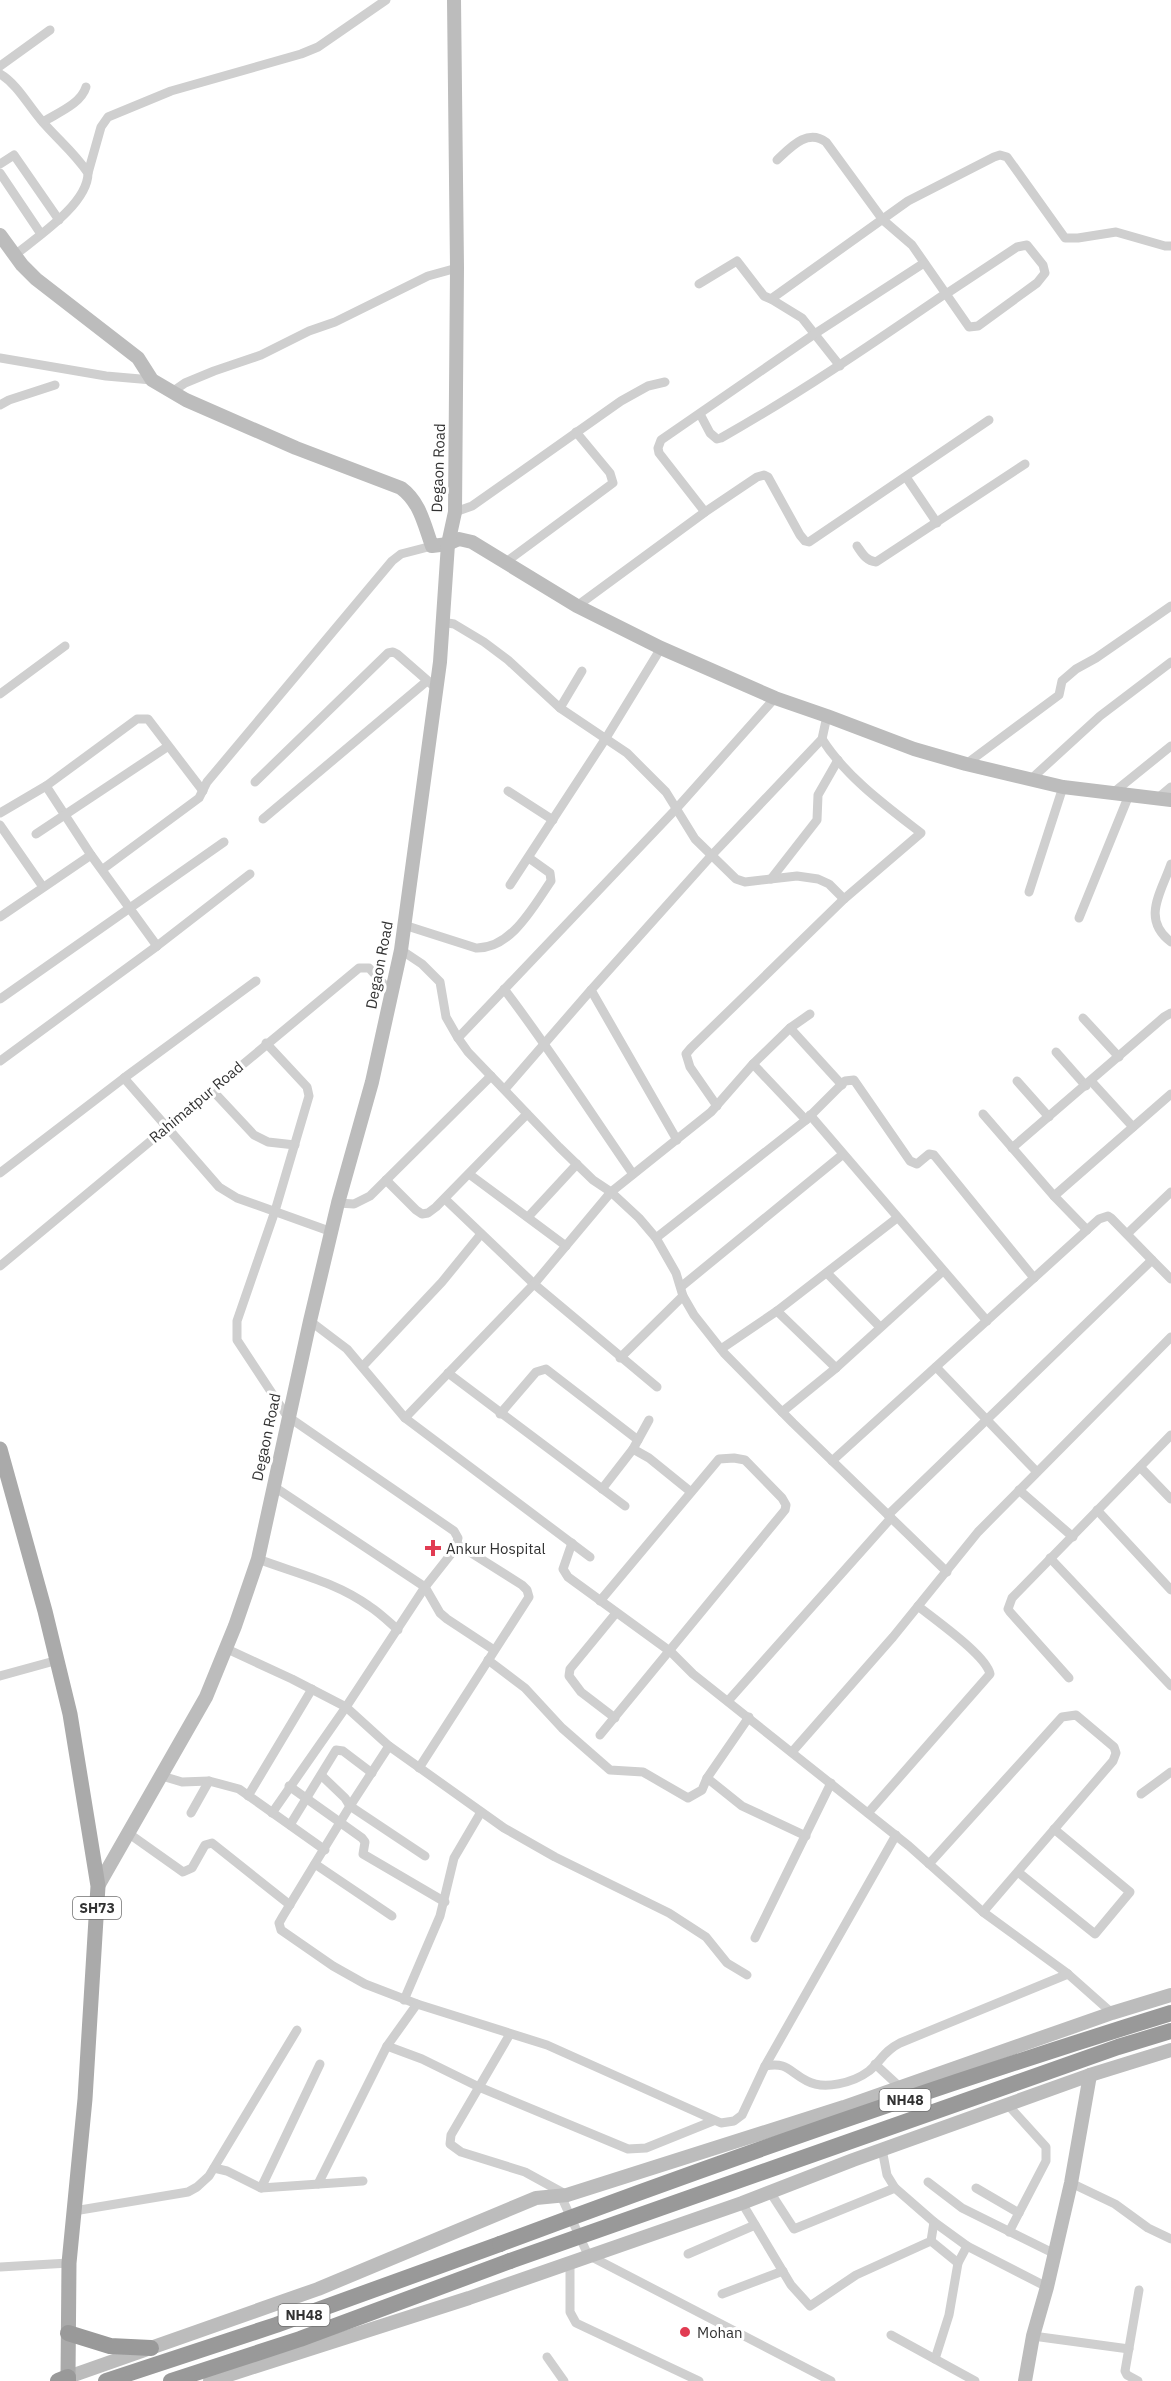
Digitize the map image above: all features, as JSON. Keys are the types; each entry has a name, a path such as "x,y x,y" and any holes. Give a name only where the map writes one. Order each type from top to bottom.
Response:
{"highway":[{"name":"NH48","path":"106,2381 298,2317 652,2187 1059,2047 1171,2013"},
{"name":"NH48","path":"171,2381 300,2340 646,2211 1118,2047 1171,2031"},
{"path":"68,2333 110,2346 151,2348"}],"main road":[{"name":"SH73","path":"0,1449 58,1660 70,1714 98,1887 92,2003 69,2263 68,2333 64,2380"}],"street":[{"path":"15,255 58,220 84,189 101,127 108,117 180,88 301,54 318,47 386,0"},
{"name":"Degaon Road","path":"98,1887 206,1697 258,1559 309,1321 338,1203 372,1082 401,950 432,685 442,622 448,544 455,512 457,268 453,0"},
{"path":"0,66 50,30"},
{"path":"0,74 75,154 88,173"},
{"path":"43,122 78,100 86,87"},
{"path":"700,414 710,434 717,439 721,438 840,366 946,294 1017,247 1027,245 1043,265 1045,273 1037,284 973,328 969,327 964,321 946,294 924,263 912,244 883,219 830,146 822,139 809,137 797,141 777,160"},
{"path":"0,164 14,155 58,220"},
{"path":"771,299 908,201 1000,155 1007,157 1065,238 1116,232 1171,246"},
{"path":"0,173 41,234"},
{"path":"0,235 36,279 138,358 152,380"},
{"path":"699,285 737,261 764,296 802,318 840,366"},
{"path":"705,512 658,448 660,440 816,333 924,263"},
{"path":"172,392 185,383 261,355 309,331 335,322 428,276 457,268"},
{"path":"0,358 106,376 152,380 172,392 296,448 401,488 417,503 432,546"},
{"path":"455,512 472,506 635,393 665,382"},
{"path":"0,405 55,385"},
{"path":"577,606 705,512 757,477 764,475 768,477 800,535 809,542 989,420"},
{"path":"506,562 613,483 610,472 576,432"},
{"path":"857,546 865,557 871,562 876,562 1025,464"},
{"path":"906,477 937,523"},
{"path":"103,869 192,804 207,782 392,561 401,554 448,544 459,539 466,539 577,606 661,648 775,698 914,749 1063,787 1164,799 1171,787"},
{"path":"966,764 1059,695 1062,681 1076,669 1096,658 1171,606"},
{"path":"442,622 454,624 484,642 560,708 627,753 666,792 684,824 711,856 736,879 745,882 797,876 818,879 829,885 844,899"},
{"path":"0,694 65,646"},
{"path":"510,885 554,820 661,648"},
{"path":"255,782 388,653 397,654 432,685 263,819"},
{"path":"1030,780 1100,716 1171,662"},
{"path":"560,708 582,671"},
{"path":"458,1038 676,808 775,698"},
{"path":"505,1089 544,1042 711,856 822,739 828,716"},
{"path":"0,813 46,786 137,719 147,719 203,791"},
{"path":"717,1106 690,1067 686,1054 844,899 921,833 886,807 838,760 822,739"},
{"path":"1114,792 1171,746"},
{"path":"36,834 167,747"},
{"path":"771,879 817,820 818,795 838,760"},
{"path":"46,786 91,855 157,946"},
{"path":"1029,892 1063,787"},
{"path":"508,791 554,820"},
{"path":"1079,918 1129,795"},
{"path":"0,825 43,887"},
{"path":"0,999 224,842"},
{"path":"0,917 91,855"},
{"path":"404,925 476,948 485,949 499,943 523,921 551,881 549,873 529,858"},
{"path":"1171,864 1155,909 1154,921 1171,942"},
{"path":"0,1061 157,946 250,874"},
{"path":"401,950 432,973 440,982 446,1017 458,1038 491,1076 593,1180 611,1192 639,1218 656,1238 676,1273 694,1315 722,1349 782,1412 947,1572"},
{"name":"Rahimatpur Road","path":"0,1266 358,968 369,968 392,993"},
{"path":"0,1173 256,981"},
{"path":"504,989 544,1042 633,1174"},
{"path":"591,990 677,1140"},
{"path":"1012,1149 1171,1013"},
{"path":"405,1418 534,1284 611,1192 717,1106 753,1064 790,1028 810,1014"},
{"path":"1083,1018 1119,1058"},
{"path":"790,1028 842,1085"},
{"path":"266,1043 309,1091 275,1211 237,1321 237,1340 287,1416 454,1531 458,1538 457,1544 425,1587 346,1707 272,1813"},
{"path":"1056,1052 1133,1127"},
{"path":"753,1064 842,1155 987,1321"},
{"path":"338,1203 354,1204 362,1201 491,1076"},
{"path":"124,1078 219,1187 237,1198 332,1232"},
{"path":"656,1238 808,1118 848,1079 855,1080 914,1164 928,1154 934,1155 1034,1278"},
{"path":"1017,1081 1049,1117"},
{"path":"212,1090 260,1139 295,1145"},
{"path":"1054,1196 1171,1094"},
{"path":"386,1180 422,1214 428,1213 527,1114"},
{"path":"983,1114 1054,1196 1087,1230"},
{"path":"620,1358 682,1291 842,1155"},
{"path":"528,1217 577,1164"},
{"path":"469,1174 566,1246"},
{"path":"1127,1234 1171,1192"},
{"path":"445,1198 534,1284 657,1387"},
{"path":"832,1461 1099,1219 1108,1216 1171,1279"},
{"path":"722,1349 777,1311 897,1218"},
{"path":"363,1366 442,1282 481,1234"},
{"path":"728,1701 890,1516 986,1419 1152,1260"},
{"path":"782,1412 836,1368 943,1271"},
{"path":"827,1273 880,1327"},
{"path":"777,1311 836,1368"},
{"path":"309,1321 347,1349 405,1418 590,1557"},
{"path":"792,1752 947,1572 978,1532 1171,1337"},
{"path":"936,1367 1036,1472"},
{"path":"500,1413 536,1372 546,1369 691,1492"},
{"path":"448,1373 625,1506"},
{"path":"602,1489 636,1444 649,1420"},
{"path":"1069,1678 1008,1609 1012,1598 1171,1435"},
{"path":"600,1601 719,1459 745,1460 786,1505 785,1510 600,1735"},
{"path":"1140,1467 1171,1499"},
{"path":"273,1486 425,1587 440,1613 494,1650"},
{"path":"1019,1490 1073,1537"},
{"path":"1097,1510 1171,1590"},
{"path":"572,1543 564,1563 564,1572 670,1652 693,1674 896,1835 983,1912 1068,1974 1112,2013 1128,2064"},
{"path":"419,1768 529,1594 522,1585 457,1544"},
{"path":"1050,1558 1171,1686"},
{"path":"258,1559 312,1577 348,1593 370,1606 398,1630"},
{"path":"868,1813 990,1674 977,1655 918,1606"},
{"path":"615,1718 581,1692 569,1676 570,1669 616,1613"},
{"path":"225,1648 346,1707 389,1746 482,1812 539,1849 669,1913 706,1936 727,1963 747,1975"},
{"path":"0,1676 58,1660"},
{"path":"488,1660 525,1688 562,1728 610,1770 642,1772 688,1797 702,1790 707,1778 749,1717"},
{"path":"248,1796 312,1689"},
{"path":"929,1864 1058,1720 1068,1714 1076,1715 1114,1747 1116,1753 1113,1761 983,1912"},
{"path":"389,1746 279,1923 286,1935 357,1979 404,2000 547,2045 713,2121 727,2124 742,2115 765,2066 896,1835"},
{"path":"290,1825 338,1749 372,1773"},
{"path":"1141,1794 1171,1772"},
{"path":"321,1775 345,1798 350,1806 425,1856"},
{"path":"162,1776 182,1782 209,1780 228,1784 325,1850"},
{"path":"707,1778 742,1806 806,1836"},
{"path":"191,1813 209,1780"},
{"path":"755,1938 831,1784"},
{"path":"290,1786 362,1838 365,1842 363,1854 445,1902"},
{"path":"404,2000 445,1902 454,1858 482,1812"},
{"path":"1018,1872 1095,1934 1130,1892 1054,1829"},
{"path":"128,1833 183,1872 192,1868 205,1845 212,1843 290,1905"},
{"path":"315,1864 392,1916"},
{"path":"765,2066 778,2064 804,2080 826,2086 862,2075 885,2051 900,2043 1068,1974"},
{"path":"64,2380 318,2289 536,2198 564,2195 901,2088 1112,2013 1171,1995"},
{"path":"318,2184 387,2046 417,2004"},
{"path":"74,2211 188,2192 197,2187 214,2168 297,2030"},
{"path":"510,2034 451,2135 450,2144 454,2148 485,2161 525,2172 564,2195 588,2255 831,2381"},
{"path":"387,2046 422,2059 479,2087 628,2149 646,2148 713,2121"},
{"path":"210,2381 459,2302 588,2255 742,2204 882,2149 1090,2075 1171,2050"},
{"path":"261,2188 320,2064"},
{"path":"875,2064 901,2088"},
{"path":"1025,2381 1033,2336 1071,2183 1090,2075"},
{"path":"1008,2105 1046,2147 1046,2161 1009,2232"},
{"path":"882,2149 886,2175 895,2187 934,2222 967,2246 1047,2287"},
{"path":"214,2168 227,2171 261,2188 363,2181"},
{"path":"927,2182 962,2208 1055,2254"},
{"path":"1071,2183 1115,2204 1148,2228 1171,2239"},
{"path":"770,2192 794,2229 895,2187"},
{"path":"976,2188 1019,2212"},
{"path":"742,2204 791,2285 810,2306 856,2275 931,2241"},
{"path":"931,2241 934,2222"},
{"path":"688,2254 755,2225"},
{"path":"931,2241 958,2263"},
{"path":"935,2359 950,2315 958,2263 967,2246"},
{"path":"570,2262 570,2312 576,2323 688,2379 699,2381"},
{"path":"0,2266 69,2263"},
{"path":"722,2294 783,2271"},
{"path":"1138,2381 1130,2378 1125,2371 1139,2290"},
{"path":"891,2335 975,2381"},
{"path":"1033,2336 1129,2349"},
{"path":"547,2357 564,2381"}],"place":[{"name":"Ankur Hospital","path":"433,1548"},
{"name":"Mohan","path":"685,2332"}]}
